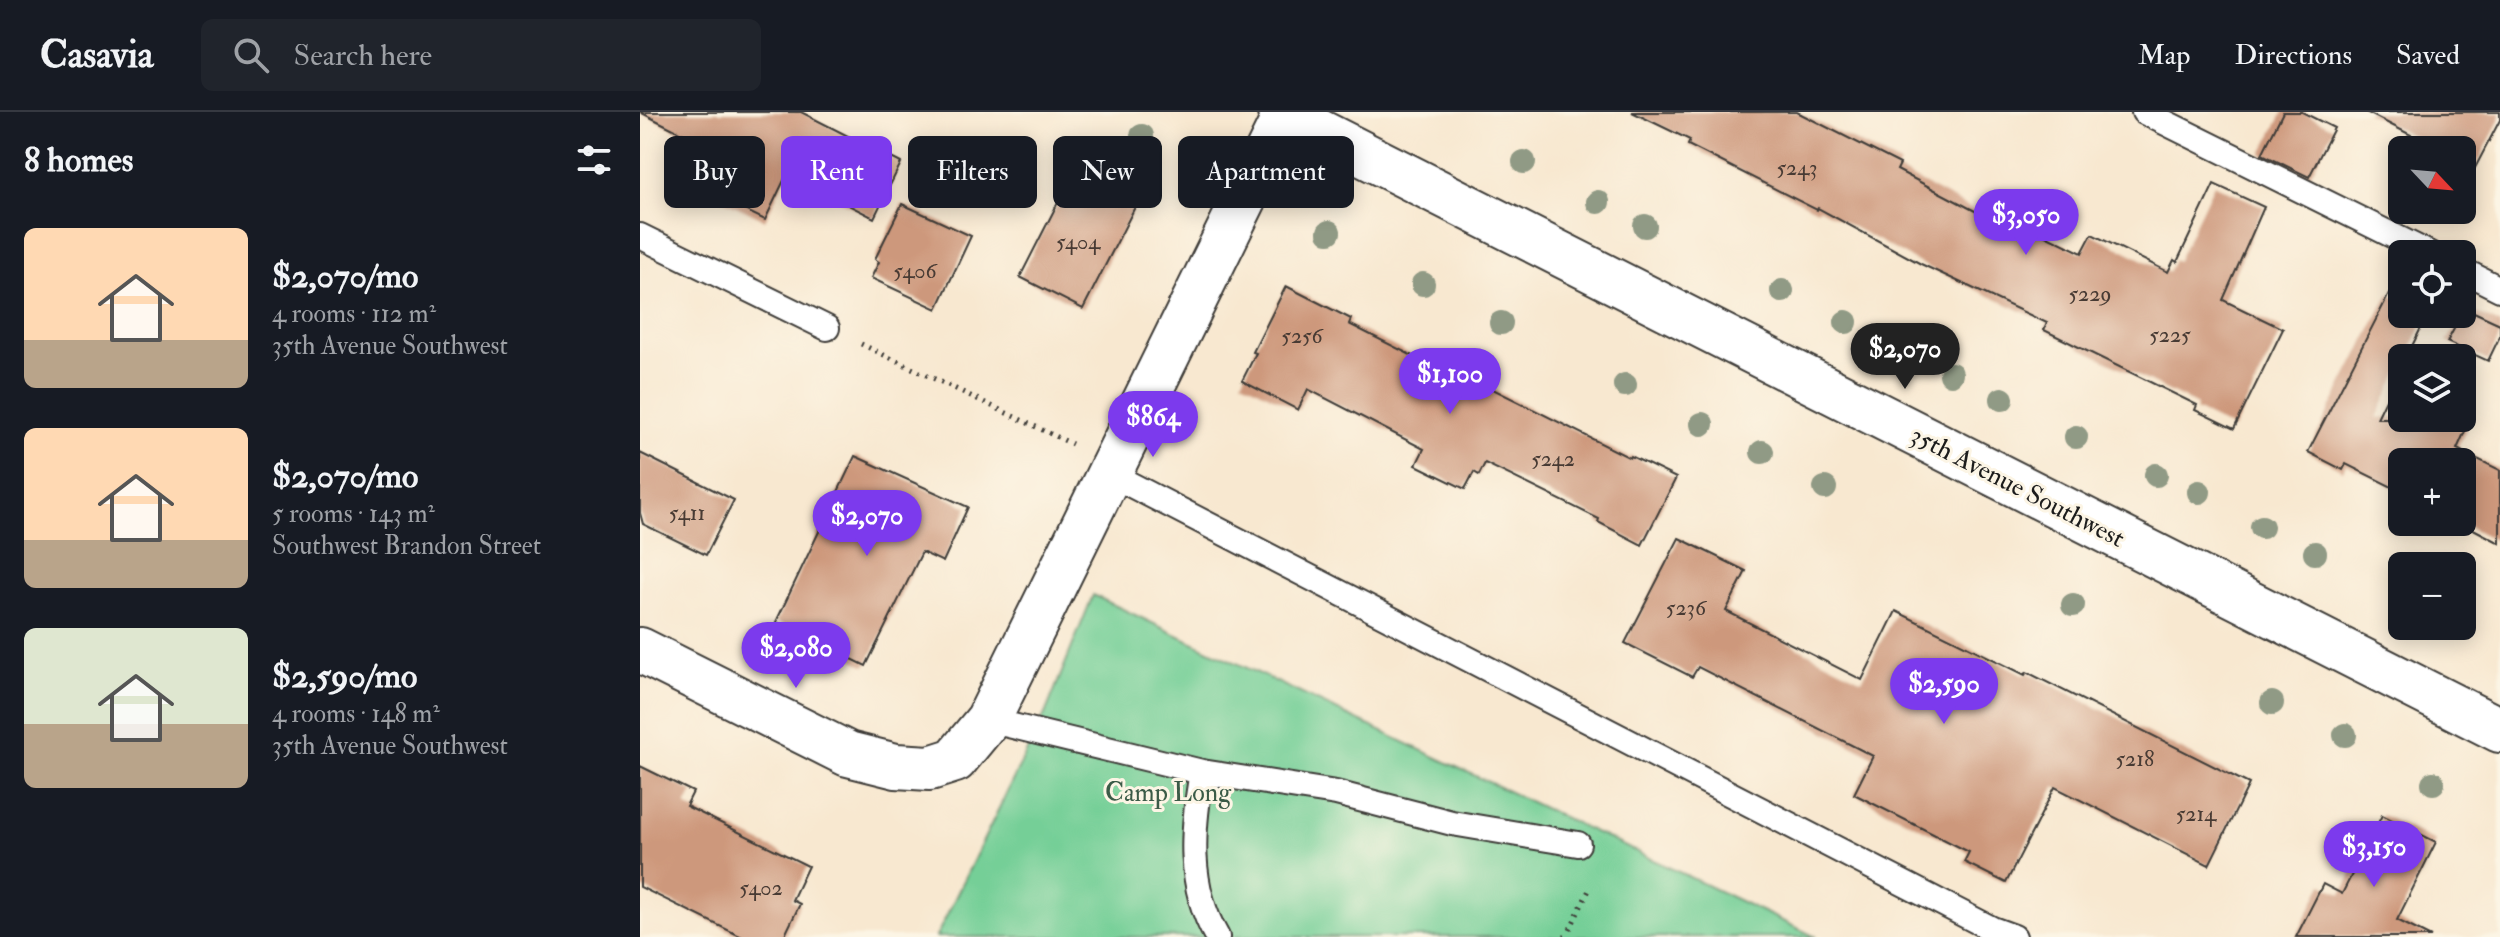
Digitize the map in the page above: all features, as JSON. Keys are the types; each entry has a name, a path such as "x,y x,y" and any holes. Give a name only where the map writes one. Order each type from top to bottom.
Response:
{"main road":[{"path":"640,650 848,754 896,766 930,768 955,760 988,720 1284,113"},
{"name":"35th Avenue Southwest","path":"1284,113 2500,730"}],"lane":[{"path":"2144,112 2402,240"},
{"path":"640,236 827,328"},
{"path":"2476,277 2500,289"},
{"path":"1110,468 1978,922 2014,937"},
{"path":"988,720 1202,772 1336,793 1452,823 1578,844"},
{"path":"1202,772 1194,819 1193,862 1201,897 1217,937"}],"path":[{"path":"827,328 1110,468"},
{"path":"1570,929 1589,890"}],"green space":[{"name":"Camp Long","path":"1093,595 1816,937 936,937 1045,714"}],"building":[{"path":"640,112 801,112 848,136 781,136 781,187 765,220 740,208 765,208 765,136 687,136"},
{"path":"1632,112 1797,112 1900,164 1897,170 1994,221 1998,212 2082,253 2092,234 2168,272 2174,260 2177,262 2214,184 2264,207 2223,300 2283,329 2234,429 2195,410 2197,405 2044,330 2047,323 1921,264 1818,208 1688,145 1690,140"},
{"path":"2283,112 2302,112 2334,128 2309,177 2262,154"},
{"path":"2366,112 2500,112 2500,120 2476,166 2476,136 2413,136"},
{"path":"892,158 901,163 892,181"},
{"path":"902,204 971,236 937,309 871,278 879,262 875,259"},
{"path":"854,208 879,208 874,218"},
{"path":"1055,208 1134,208 1083,309 1020,277"},
{"path":"1286,286 1351,319 1349,324 1474,387 1477,381 1676,478 1642,545 1598,522 1599,519 1485,463 1479,475 1474,472 1465,489 1416,465 1424,449 1308,389 1298,410 1242,381"},
{"path":"2388,296 2388,328 2421,328 2413,344 2388,344 2388,395 2377,418 2388,418 2388,432 2465,432 2457,448 2388,448 2388,485 2346,464 2343,470 2308,452"},
{"path":"2476,313 2500,324 2500,336 2488,361 2476,355 2476,344 2447,342 2454,328 2476,328"},
{"path":"640,453 734,500 706,555 643,524 640,513"},
{"path":"855,456 968,507 943,562 922,552 866,666 776,622"},
{"path":"2476,458 2500,470 2500,543 2476,530"},
{"path":"1679,538 1746,571 1726,611 1862,680 1896,611 2025,675 2027,672 2249,784 2209,865 2055,787 2006,883 1964,862 1969,852 1854,794 1873,756 1698,667 1692,677 1625,643"},
{"path":"640,766 693,792 686,806 808,866 792,900 800,904 784,937 742,937 640,887"},
{"path":"2382,815 2436,842 2397,920 2431,937 2296,937 2323,884 2342,894"}]}
